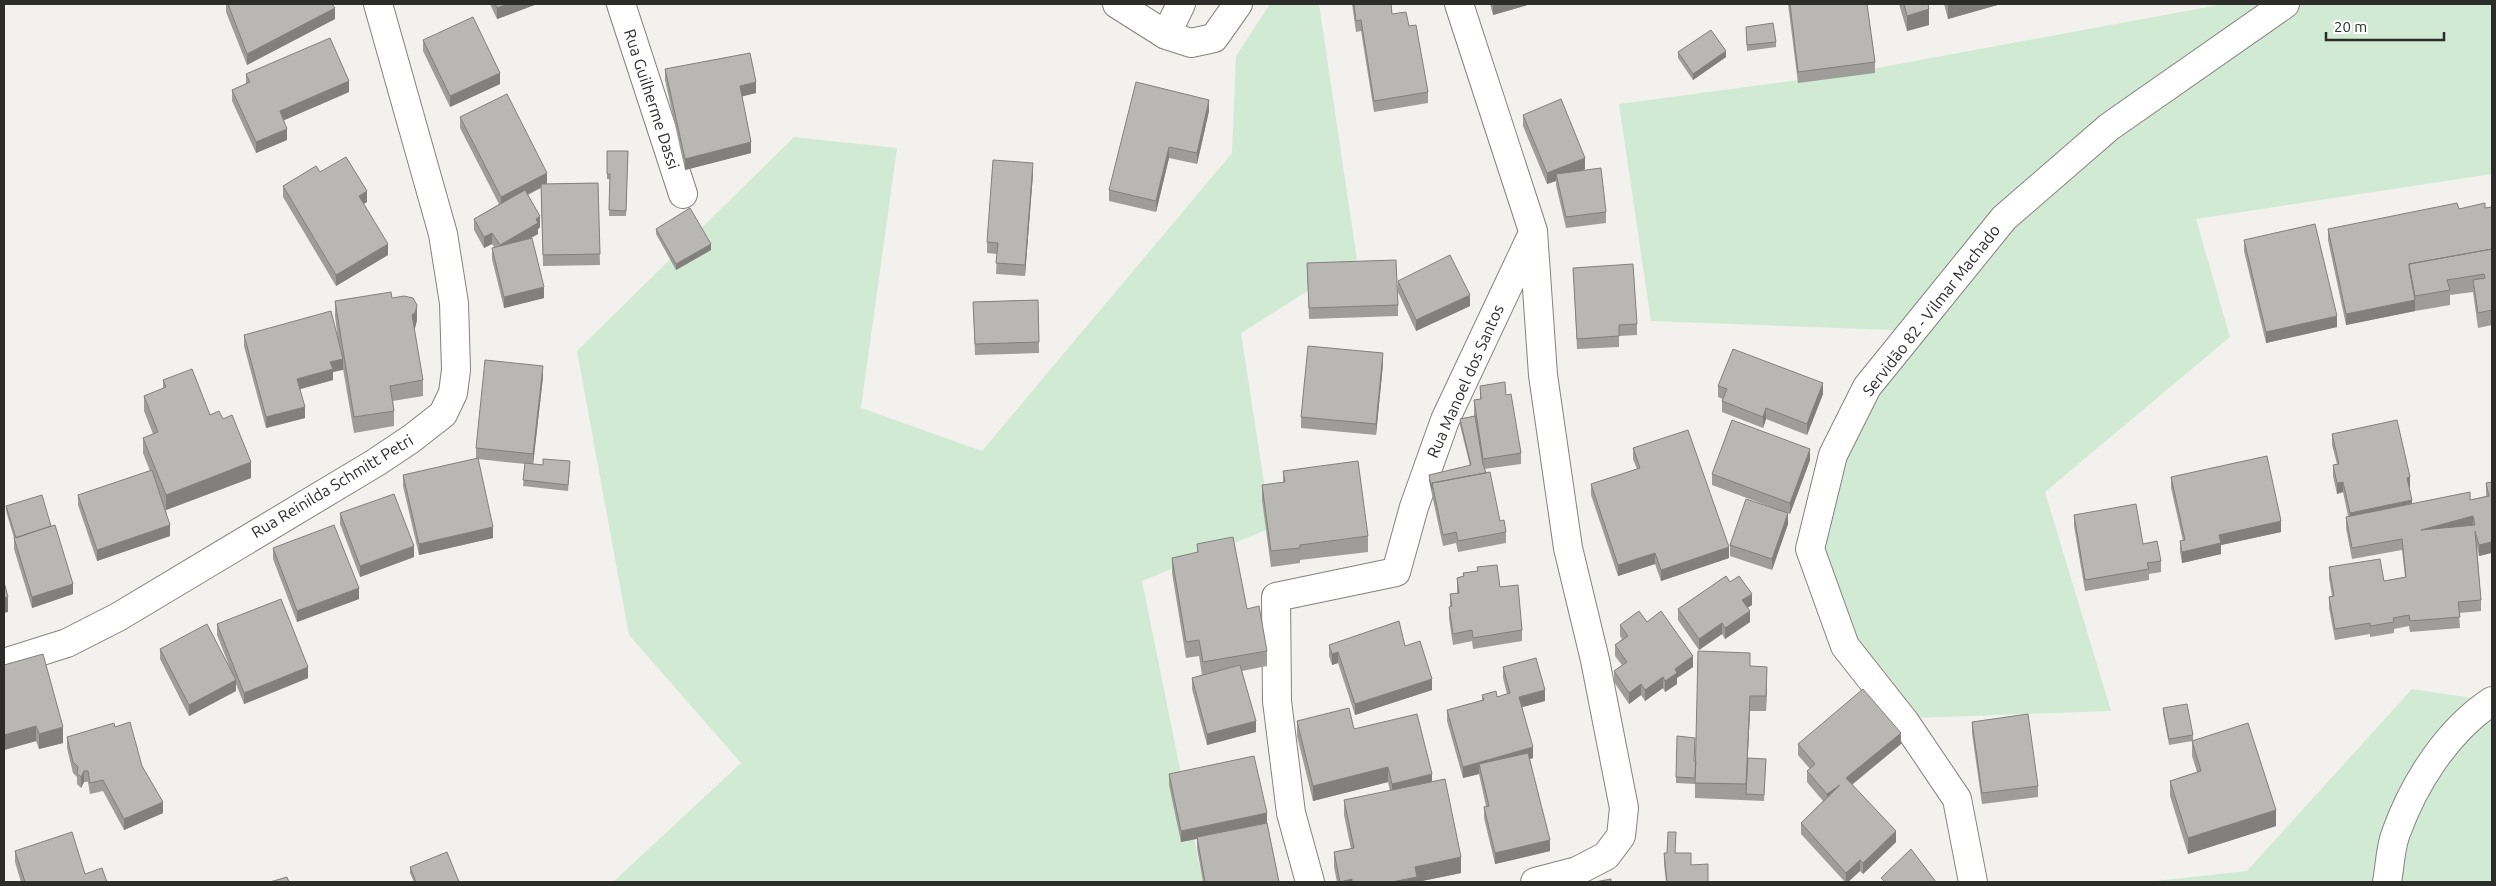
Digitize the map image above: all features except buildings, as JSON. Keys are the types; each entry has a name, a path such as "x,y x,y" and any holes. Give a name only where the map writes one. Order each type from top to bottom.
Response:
{"street":[{"name":"Rua Reinilda Schmitt Petri","path":"4,663 67,643 118,617 375,463 411,439 443,414 453,393 456,370 454,303 443,234 378,4"},
{"name":"Rua Guilherme Dassi","path":"621,4 682,194"},
{"path":"1117,4 1166,35 1191,43 1214,38 1238,4"},
{"path":"1166,35 1181,4"},
{"path":"1459,4 1533,231 1543,375 1568,548 1595,660 1624,808 1620,836 1606,856 1577,871 1535,882"},
{"name":"Servidão 82 - Vilmar Machado","path":"1973,882 1957,799 1905,722 1845,646 1810,549 1833,455 1867,386 2004,218 2109,127 2285,4"},
{"name":"Rua Manoel dos Santos","path":"1310,882 1291,813 1277,701 1276,597 1396,572 1414,507 1444,420 1533,231"},
{"path":"2387,882 2395,834 2424,772 2474,713 2492,701"}],"green space":[{"path":"1270,4 1319,4 1357,260 1241,333 1271,528 1142,581 1203,882 613,882 741,763 629,635 577,351 794,137 897,148 861,408 982,451 1232,153 1236,56"},
{"path":"2224,4 2492,4 2492,174 2196,219 2230,337 2045,492 2111,711 1915,718 1853,648 1821,547 1840,463 1872,391 1918,331 1651,321 1619,104 1850,73"},
{"path":"2412,689 2492,701 2492,882 2146,882 2247,871"}]}
